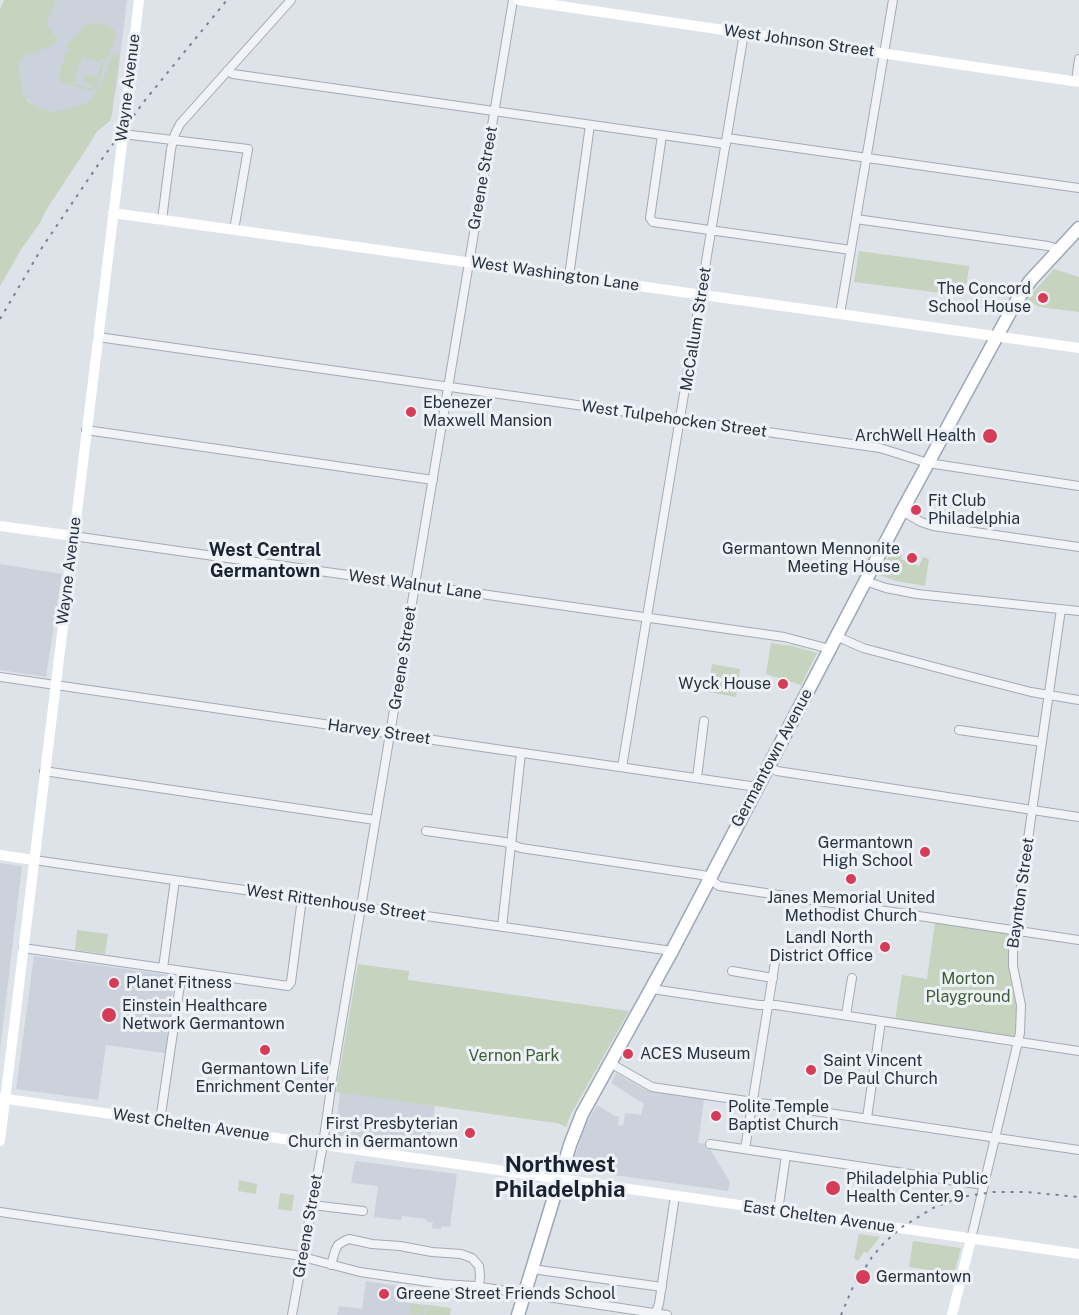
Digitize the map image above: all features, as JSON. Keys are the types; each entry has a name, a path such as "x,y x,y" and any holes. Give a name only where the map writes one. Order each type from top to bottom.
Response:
{"main road":[{"name":"Wayne Avenue","path":"0,1142 3,1099 139,0"},
{"name":"West Johnson Street","path":"519,0 1077,81"},
{"name":"West Washington Lane","path":"113,213 1079,348"},
{"name":"Germantown Avenue","path":"518,1315 579,1121 652,989 902,511 997,336 1023,292 1079,228"},
{"name":"West Walnut Lane","path":"0,525 74,536"},
{"name":"West Rittenhouse Street","path":"0,855 34,860"},
{"name":"West Chelten Avenue","path":"3,1099 559,1179"},
{"name":"East Chelten Avenue","path":"559,1179 1079,1254"},
{"name":"Baynton Street","path":"952,1315 971,1239"}],"street":[{"path":"162,220 173,140 178,128 291,0"},
{"name":"Greene Street","path":"292,1315 323,1144 513,0"},
{"path":"840,314 893,0"},
{"name":"McCallum Street","path":"622,767 744,33"},
{"path":"1077,81 1079,59"},
{"path":"227,71 232,74 662,135 867,158 1079,188"},
{"path":"569,276 590,125"},
{"path":"131,135 248,149 234,230"},
{"path":"662,135 651,220 653,222 851,250"},
{"path":"856,219 1059,249"},
{"name":"West Tulpehocken Street","path":"98,337 880,448 928,463 1079,486"},
{"path":"86,430 433,480"},
{"path":"902,511 933,526 1079,547"},
{"name":"West Walnut Lane","path":"74,536 793,639 830,649"},
{"path":"866,581 886,588 917,594 1079,611"},
{"name":"Baynton Street","path":"971,1239 1021,1026 1021,1005 1012,959 1061,609"},
{"path":"836,636 874,652 1031,692 1079,700"},
{"name":"Harvey Street","path":"0,677 757,787"},
{"path":"697,778 704,721"},
{"path":"959,730 1042,742"},
{"path":"502,927 521,753"},
{"path":"768,767 777,771 1079,817"},
{"path":"44,771 375,820"},
{"path":"426,831 505,842 521,848 702,875 720,886 1079,940"},
{"name":"West Rittenhouse Street","path":"34,860 672,951"},
{"path":"163,968 175,880"},
{"path":"23,948 289,985 302,898"},
{"path":"745,1149 776,956"},
{"path":"160,1121 182,971"},
{"path":"732,971 773,978"},
{"path":"846,1015 852,978"},
{"path":"652,989 846,1015 1079,1051"},
{"path":"867,1118 881,1021"},
{"path":"610,1063 652,1087 1079,1150"},
{"path":"710,1144 984,1185"},
{"path":"778,1211 786,1155"},
{"path":"655,1314 662,1287 675,1196"},
{"path":"312,1204 363,1211"},
{"path":"0,1212 303,1257 360,1272 667,1315"},
{"path":"332,1265 338,1245 350,1239 372,1244 461,1254 472,1258 478,1266 480,1275 478,1287"},
{"path":"532,1269 662,1287"}],"shaded area":[{"path":"13,0 127,0 116,90 109,110 88,147 0,78"},
{"path":"0,564 62,574 46,677 0,670"},
{"path":"0,863 22,866 0,1050"},
{"path":"34,956 175,976 165,1053 106,1045 98,1100 16,1089"},
{"path":"616,1073 646,1090 704,1099 698,1143 707,1144 730,1182 728,1191 571,1169 585,1126 597,1105 619,1117 618,1125 641,1130 623,1126 625,1113 641,1115 644,1104 611,1083"},
{"path":"340,1092 435,1106 429,1149 335,1135"},
{"path":"355,1161 457,1174 450,1227 432,1228 433,1222 427,1222 426,1219 402,1216 401,1220 374,1217 378,1186 351,1183"},
{"name":"Greene Street Friends School","path":"366,1281 405,1287 403,1302 451,1308 450,1315 337,1315 339,1306 362,1309"}],"green space":[{"path":"4,0 56,0 48,19 48,26 57,38 56,43 24,56 18,66 22,92 28,101 39,108 55,112 82,105 91,100 102,82 111,58 115,54 118,55 119,60 110,121 95,133 0,286 0,10"},
{"path":"101,23 113,29 116,34 109,57 100,59 104,65 97,87 90,91 61,82 59,75 65,55 71,50 66,45 83,29 85,24","holes":["82,57 101,64 96,84 97,77 86,74 84,82 94,86 90,88 74,83"]},
{"path":"859,251 969,266 965,296 854,282"},
{"path":"1054,269 1079,277 1079,312 1039,307 1027,299"},
{"path":"892,550 902,555 901,559 919,566 923,557 929,559 925,586 896,581 879,575"},
{"path":"771,643 817,653 801,685 766,674"},
{"path":"712,664 740,669 736,697 708,692"},
{"name":"Morton Playground","path":"935,922 1009,934 1008,964 1017,1009 1014,1037 895,1020 902,975 927,979"},
{"path":"77,930 108,934 105,954 75,950"},
{"name":"Vernon Park","path":"358,964 409,971 408,980 629,1011 566,1127 557,1123 336,1092"},
{"path":"239,1180 257,1184 256,1194 238,1191"},
{"path":"280,1193 294,1195 292,1211 278,1209"},
{"path":"859,1234 880,1237 858,1261 854,1258"},
{"path":"913,1241 961,1248 954,1274 909,1267"},
{"path":"410,1304 425,1306 424,1315 409,1314"},
{"path":"427,1305 451,1308 450,1315 426,1315"}],"railway":[{"path":"0,319 43,246 102,159 146,99 227,0"},
{"path":"841,1315 853,1287 883,1244 902,1227 933,1208 961,1197 993,1192 1026,1192 1079,1197"}],"place":[{"name":"The Concord School House","path":"1043,298"},
{"name":"Ebenezer Maxwell Mansion","path":"411,412"},
{"name":"ArchWell Health","path":"990,436"},
{"name":"Fit Club Philadelphia","path":"916,510"},
{"name":"Germantown Mennonite Meeting House","path":"912,558"},
{"name":"Wyck House","path":"783,684"},
{"name":"Germantown High School","path":"925,852"},
{"name":"Janes Memorial United Methodist Church","path":"851,879"},
{"name":"LandI North District Office","path":"885,947"},
{"name":"Planet Fitness","path":"114,983"},
{"name":"Einstein Healthcare Network Germantown","path":"109,1015"},
{"name":"Germantown Life Enrichment Center","path":"265,1050"},
{"name":"ACES Museum","path":"628,1054"},
{"name":"Saint Vincent De Paul Church","path":"811,1070"},
{"name":"Polite Temple Baptist Church","path":"716,1116"},
{"name":"First Presbyterian Church in Germantown","path":"470,1133"},
{"name":"Philadelphia Public Health Center 9","path":"833,1188"},
{"name":"Germantown","path":"863,1277"},
{"name":"Greene Street Friends School","path":"384,1294"}],"district":[{"name":"West Central Germantown","path":"265,560"},
{"name":"Northwest Philadelphia","path":"560,1178"}]}
